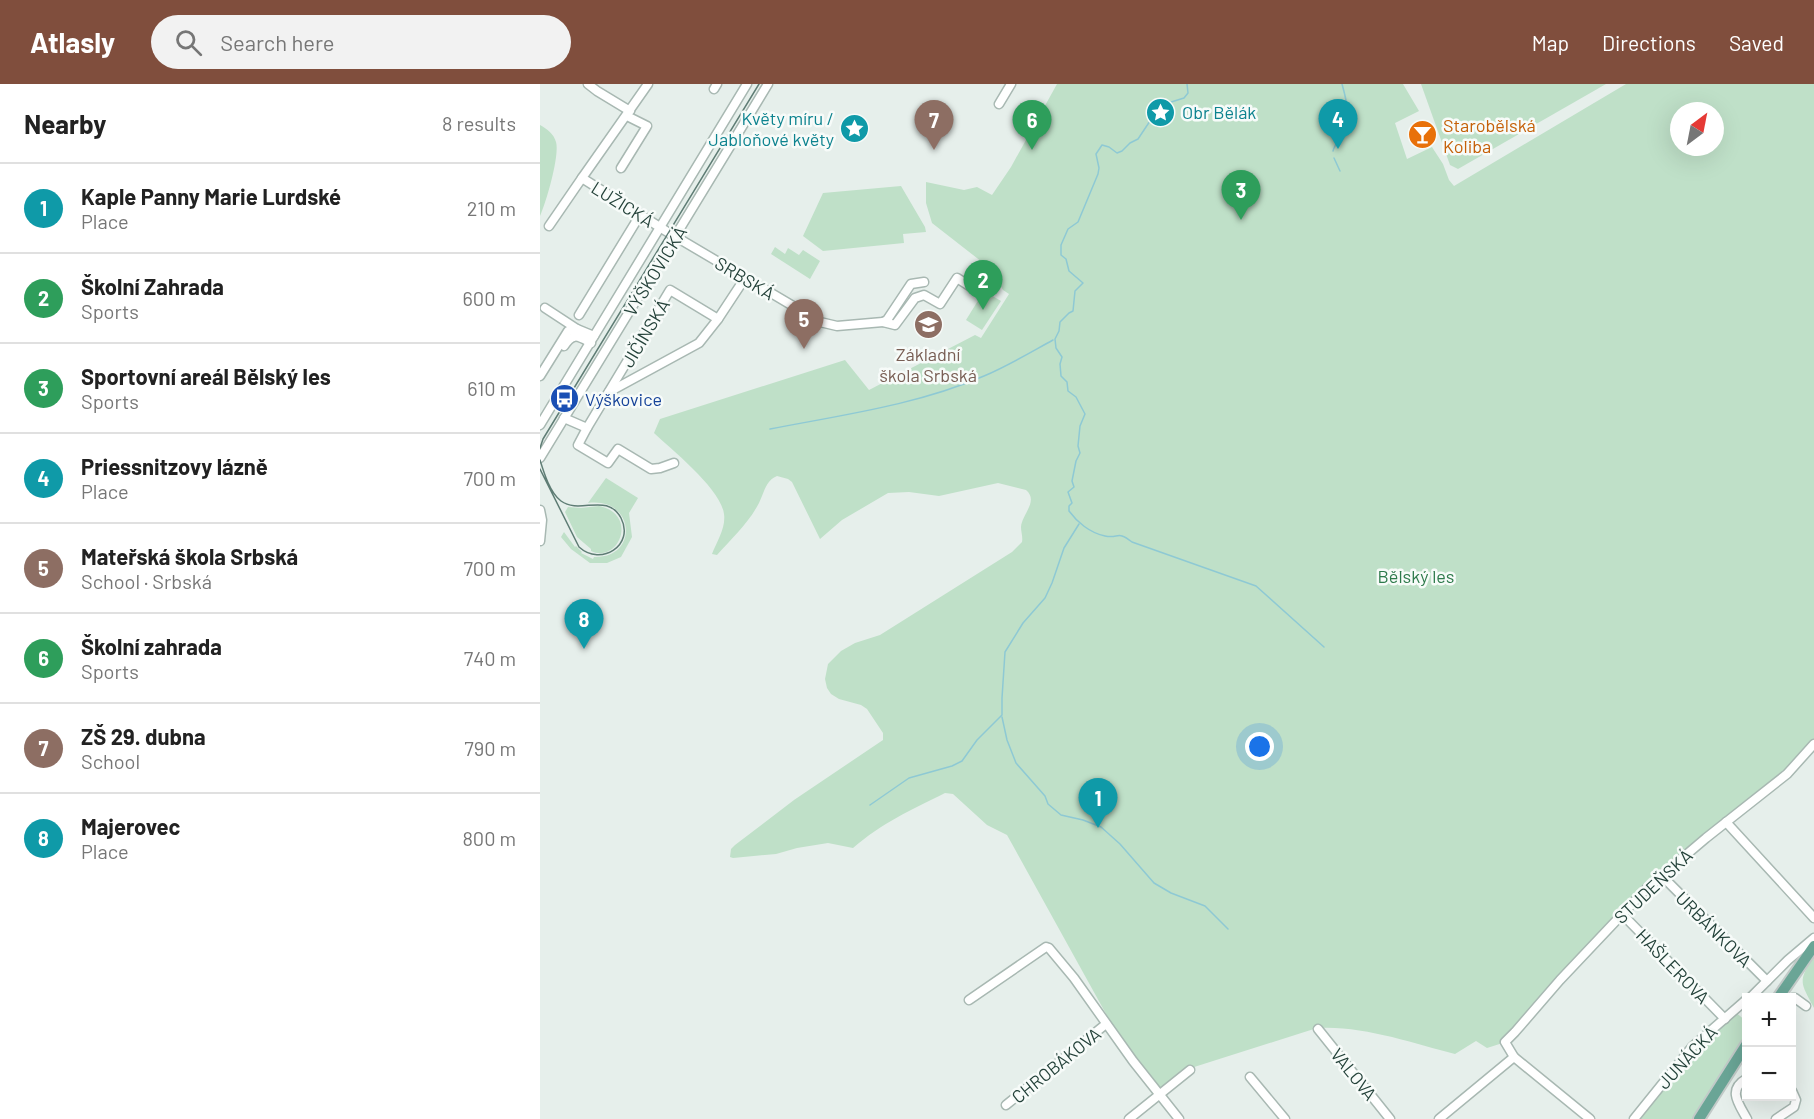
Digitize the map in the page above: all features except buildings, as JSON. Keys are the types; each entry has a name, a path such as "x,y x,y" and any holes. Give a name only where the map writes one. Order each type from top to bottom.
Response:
{"main road":[{"path":"1781,993 1814,946"},
{"path":"1699,1119 1744,1047"}],"street":[{"name":"LUŽICKÁ","path":"588,84 646,126 621,168"},
{"name":"LUŽICKÁ","path":"648,84 582,178 663,229"},
{"name":"VÝŠKOVICKÁ","path":"540,425 663,229 747,84"},
{"name":"VÝŠKOVICKÁ","path":"540,458 768,84"},
{"path":"999,104 1011,84"},
{"path":"549,226 582,178"},
{"path":"579,315 640,215"},
{"name":"SRBSKÁ","path":"663,229 820,322 837,326 883,322"},
{"name":"JIČÍNSKÁ","path":"609,392 699,343 745,278"},
{"path":"883,322 895,325 915,298 924,295 940,304 957,278 976,290"},
{"path":"883,322 887,320 911,284 924,282"},
{"name":"JIČÍNSKÁ","path":"587,428 670,290 718,319"},
{"path":"545,308 592,339"},
{"path":"540,376 568,331 577,329"},
{"path":"561,351 569,339 574,336 592,339"},
{"path":"564,418 587,428 578,445 608,464 618,449 651,469 674,463"},
{"path":"540,510 542,520 540,541"},
{"name":"STUDEŇSKÁ","path":"1514,1057 1505,1042 1622,914 1662,876 1787,774 1814,744"},
{"path":"1726,822 1814,918"},
{"name":"URBÁNKOVA","path":"1662,876 1767,981"},
{"name":"HAŠLEROVA","path":"1622,914 1725,1019"},
{"name":"JUNÁCKÁ","path":"1754,993 1814,938"},
{"name":"CHROBÁKOVA","path":"969,1000 1046,947 1049,948 1062,962 1158,1094 1179,1119"},
{"path":"1776,972 1789,980"},
{"path":"1796,999 1806,1006"},
{"name":"JUNÁCKÁ","path":"1634,1119 1686,1053 1707,1032 1742,1004"},
{"name":"CHROBÁKOVA","path":"1006,1106 1106,1024"},
{"name":"VALOVA","path":"1318,1029 1390,1119"},
{"path":"1439,1119 1514,1057 1590,1119"},
{"path":"1129,1119 1190,1070"},
{"path":"1250,1077 1285,1119"},
{"path":"1742,1082 1738,1084 1736,1099 1747,1119"},
{"path":"1776,1119 1794,1107 1796,1101"}],"green space":[{"name":"Bělský les","path":"1057,84 1403,84 1419,111 1395,123 1407,159 1432,147 1454,186 1626,84 1814,84 1814,747 1651,889 1577,965 1509,1041 1487,1048 1476,1041 1455,1054 1369,1032 1317,1028 1191,1068 1155,1094 1126,1050 1007,835 987,825 953,794 945,793 909,811 875,831 853,848 828,843 776,854 730,857 731,849 735,845 794,800 883,740 883,733 867,709 831,694 825,679 828,664 841,651 855,643 880,635 1012,552 1022,542 1022,522 1031,499 1026,490 998,483 939,496 909,492 888,493 842,520 820,539 792,482 777,476 768,484 750,518 717,555 712,554 724,524 721,504 695,470 654,433 660,419 845,360 869,390 975,335 981,338 1009,294 1003,290 991,269 932,223 926,203 926,182 964,190 977,187 992,195 1011,167"},
{"path":"1421,84 1606,84 1458,169 1450,165"},
{"path":"540,125 554,137 557,148 552,179 540,216"},
{"path":"901,186 926,232 903,234 904,243 823,251 803,236 823,193"},
{"path":"775,247 785,254 788,248 799,255 803,250 820,261 810,279 771,254"},
{"path":"984,291 1001,301 982,330 966,320"},
{"path":"606,478 638,498 629,513 632,537 621,557 607,563 590,563 571,549 561,537 564,532 581,553 593,559 609,555 619,549 625,539 626,528 623,518 616,509 604,504 588,503"},
{"path":"599,506 611,511 619,518 621,527 616,545 610,551 601,553 591,551 577,537 565,512 568,507"},
{"path":"1814,957 1814,1008 1806,993 1803,977"},
{"path":"1734,1011 1742,1018 1742,1051 1699,1119 1634,1119 1686,1053"}],"waterway":[{"path":"1187,84 1188,93 1184,98 1168,103 1156,112 1138,139 1122,151 1117,153 1102,145 1096,154 1098,174 1078,222 1068,229 1061,245 1061,255 1066,259 1069,271 1083,283 1075,291 1073,311 1060,322 1055,339 1056,348 1062,357 1061,376 1067,382 1068,391 1076,397 1085,414 1080,426 1078,446 1080,453 1072,481 1074,487 1068,492 1072,503 1069,511 1084,527 1099,535 1123,536 1132,542 1256,586 1324,647"},
{"path":"1333,151 1348,123 1348,109 1342,84"},
{"path":"1334,158 1340,171"},
{"path":"770,429 879,408 932,395 993,372 1053,340"},
{"path":"870,805 909,778 962,761 977,740 1002,715 1005,652 1023,623 1045,598 1064,548 1079,524"},
{"path":"1002,717 1007,740 1016,763 1045,796 1048,804 1061,815 1101,827 1120,844 1154,883 1171,893 1205,906 1228,929"}],"tram line":[{"path":"540,448 543,439 759,84"},
{"path":"540,460 551,488 561,501 568,505 601,505 615,510 624,528 620,544 614,550 597,555 588,553 579,547 540,469"}],"place":[{"name":"Obr Bělák","path":"1161,112"},
{"name":"Květy míru / Jabloňové květy","path":"855,128"},
{"name":"Starobělská Koliba","path":"1422,135"},
{"name":"Priessnitzovy lázně","path":"1338,149"},
{"name":"ZŠ 29. dubna","path":"934,150"},
{"name":"Školní zahrada","path":"1032,150"},
{"name":"Sportovní areál Bělský les","path":"1241,220"},
{"name":"Školní Zahrada","path":"983,310"},
{"name":"Základní škola Srbská","path":"928,325"},
{"name":"Mateřská škola Srbská","path":"804,349"},
{"name":"Výškovice","path":"564,399"},
{"name":"Majerovec","path":"584,649"},
{"name":"Kaple Panny Marie Lurdské","path":"1098,828"}]}
